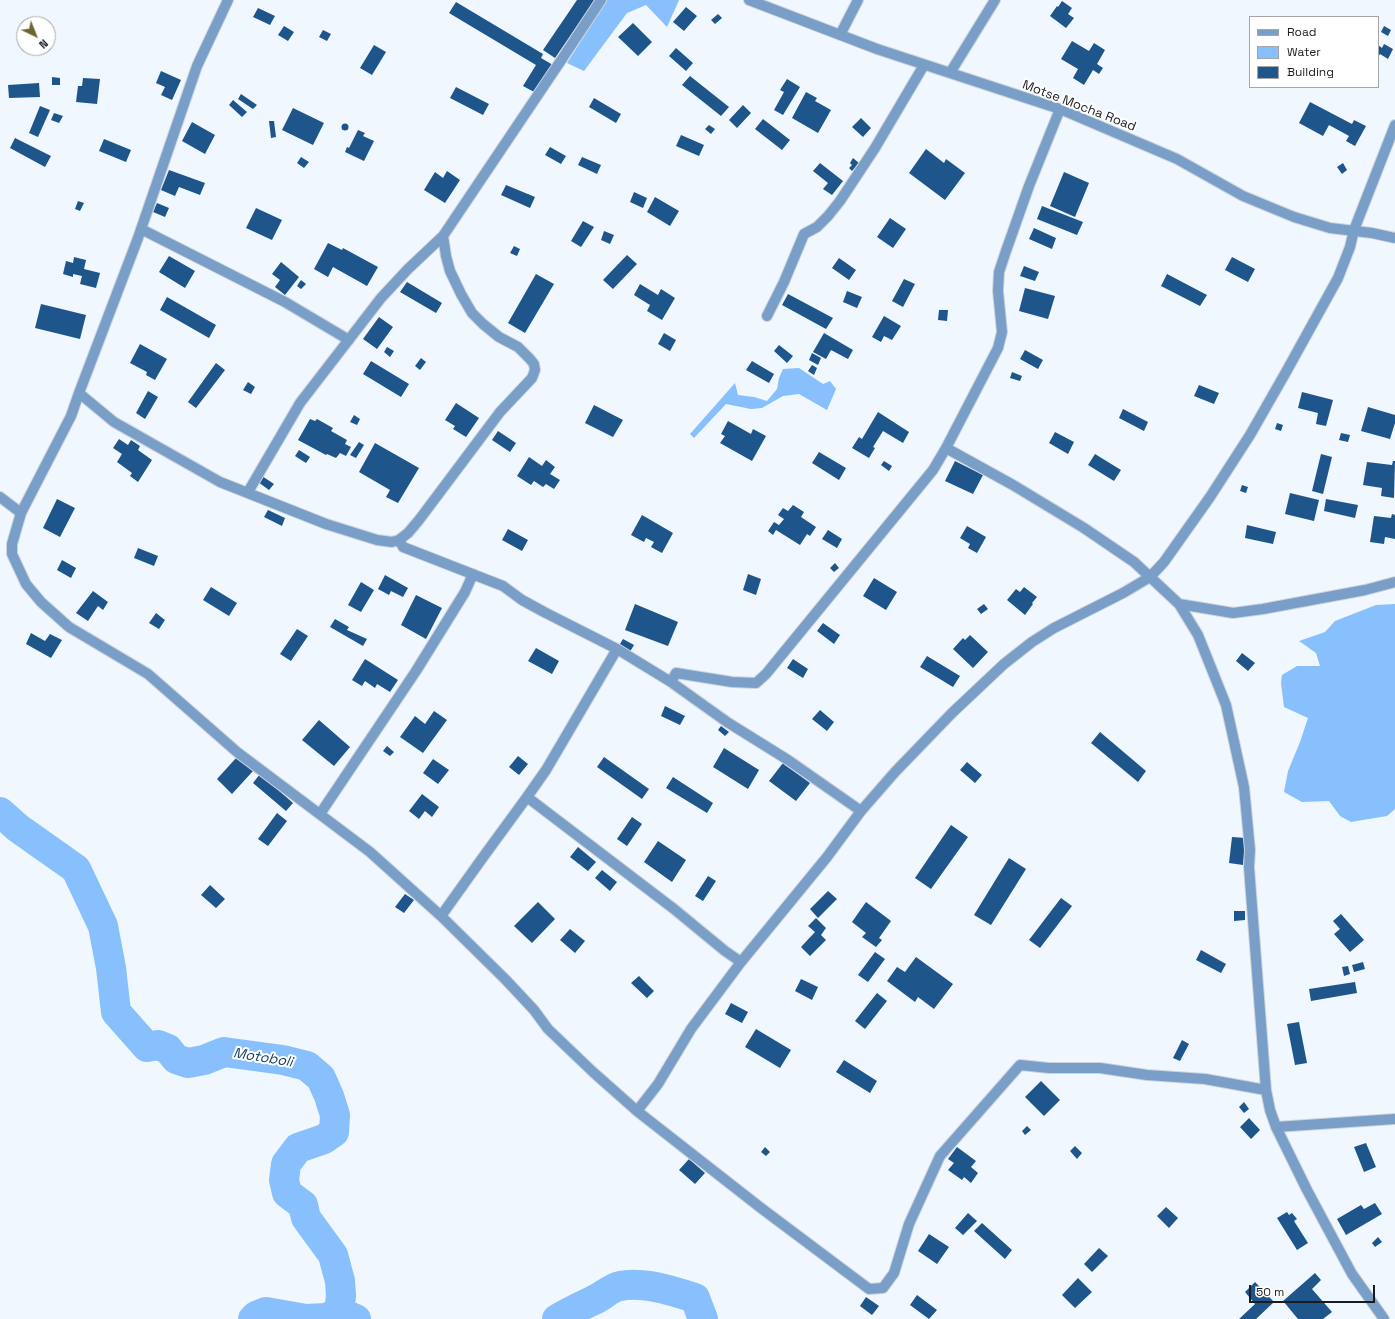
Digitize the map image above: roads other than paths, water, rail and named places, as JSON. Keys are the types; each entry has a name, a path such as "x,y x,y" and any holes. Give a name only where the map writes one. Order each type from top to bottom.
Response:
{"street":[{"path":"228,0 197,66 141,229 71,416 21,513 12,544 12,554 26,584 40,602 69,627 148,674 238,752 370,852 442,916 506,980 534,1010 548,1028 637,1111 761,1208 869,1289 883,1288 894,1273 909,1224 940,1156 1020,1065 1049,1068 1100,1068 1205,1079 1266,1090"},
{"path":"248,492 300,404 381,298 408,269 443,236 601,0"},
{"name":"Motse Mocha Road","path":"749,0 877,49 1060,109 1177,159 1243,196 1294,217 1330,228 1354,230 1395,238"},
{"path":"840,35 858,0"},
{"path":"950,73 995,0"},
{"path":"767,316 784,282 804,234 817,227 840,201 875,148 924,64"},
{"path":"671,682 676,673 726,681 756,683 766,674 911,499 933,470 998,348 1002,332 998,291 999,272 1029,186 1060,109"},
{"path":"637,1111 658,1084 691,1029 741,962 827,857 861,811 895,772 973,692 1008,660 1054,628 1123,593 1150,577 1164,562 1210,497 1254,428 1338,278 1350,247 1354,230 1394,129"},
{"path":"141,229 285,302 349,340"},
{"path":"79,393 114,422 220,482 326,524 371,538 392,542 399,540 408,533 419,520 500,412 532,378 535,370 534,364 518,347 499,337 472,313 460,294 450,271 443,236"},
{"path":"946,448 1013,485 1084,528 1134,562 1179,604 1198,635 1226,705 1244,787 1250,850 1249,867 1266,1090 1270,1110 1276,1127 1307,1190 1352,1274 1384,1319"},
{"path":"0,497 21,513"},
{"path":"399,540 403,546 503,586 522,600 617,649 671,682 861,811"},
{"path":"320,814 416,671 465,592 473,574"},
{"path":"1179,604 1233,614 1364,590 1395,582"},
{"path":"442,916 546,770 617,649"},
{"path":"527,797 741,962"},
{"path":"1276,1127 1395,1120"}],"water":[{"path":"1395,604 1395,809 1387,816 1351,822 1340,816 1329,801 1302,802 1284,792 1288,771 1308,718 1284,707 1281,683 1282,675 1297,666 1320,666 1316,653 1299,641 1325,632 1335,621 1376,605"}],"waterway":[{"name":"Motoboli","path":"0,812 18,828 76,869 103,926 111,968 116,1012 147,1047 158,1045 168,1049 176,1059 188,1063 204,1060 224,1052 283,1060 307,1066 321,1078 335,1115 334,1132 324,1139 298,1148 286,1164 284,1180 287,1193 303,1205 306,1218 333,1255 340,1281 341,1296 339,1312"},
{"path":"557,1319 615,1288 629,1285 648,1286 677,1292 695,1298 703,1319"},
{"path":"253,1319 256,1316 266,1312 306,1319 326,1318 339,1312 356,1319"}]}
